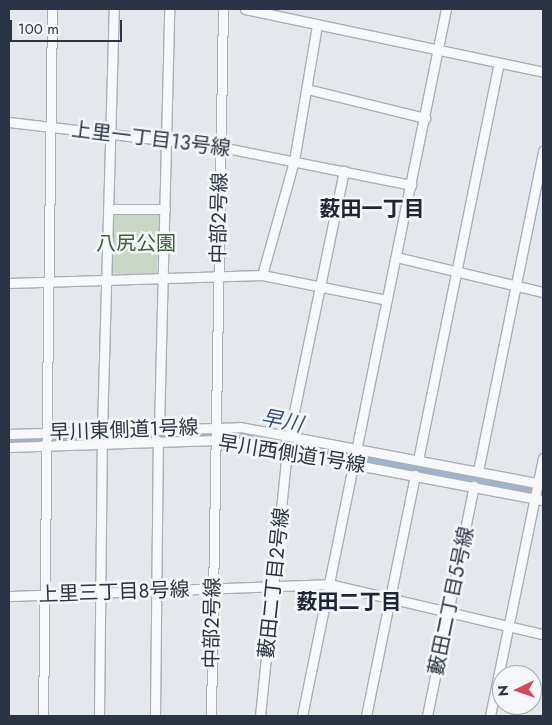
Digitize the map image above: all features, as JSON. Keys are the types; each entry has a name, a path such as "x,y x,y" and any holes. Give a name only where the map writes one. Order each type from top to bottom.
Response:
{"street":[{"path":"43,716 44,445 52,9"},
{"path":"102,431 114,9"},
{"path":"160,429 169,9"},
{"name":"中部2号線","path":"210,716 223,9"},
{"path":"245,9 543,72"},
{"path":"302,716 446,9"},
{"path":"262,275 294,161 318,24"},
{"path":"499,63 418,460 541,484"},
{"path":"306,89 425,118"},
{"name":"上里一丁目13号線","path":"9,122 221,147 411,185"},
{"path":"478,471 543,151"},
{"path":"289,436 344,171"},
{"path":"108,209 165,209"},
{"path":"396,257 543,292"},
{"path":"9,283 218,274 262,275 387,300"},
{"name":"早川東側道1号線","path":"9,434 216,427 289,436 418,460"},
{"name":"早川西側道1号線","path":"9,447 216,440 287,450 539,499"},
{"path":"155,716 158,441"},
{"path":"99,716 102,443"},
{"name":"藪田二丁目2号線","path":"260,716 287,450"},
{"path":"490,716 509,625 539,499 543,458"},
{"path":"366,716 415,475"},
{"name":"藪田二丁目5号線","path":"427,716 474,486"},
{"name":"上里三丁目8号線","path":"9,596 330,584 543,634"}],"green space":[{"name":"八尻公園","path":"114,211 161,214 157,276 110,273"}],"waterway":[{"name":"早川","path":"9,440 249,435 543,492"}],"district":[{"name":"薮田一丁目","path":"372,209"},
{"name":"薮田二丁目","path":"349,602"}]}
